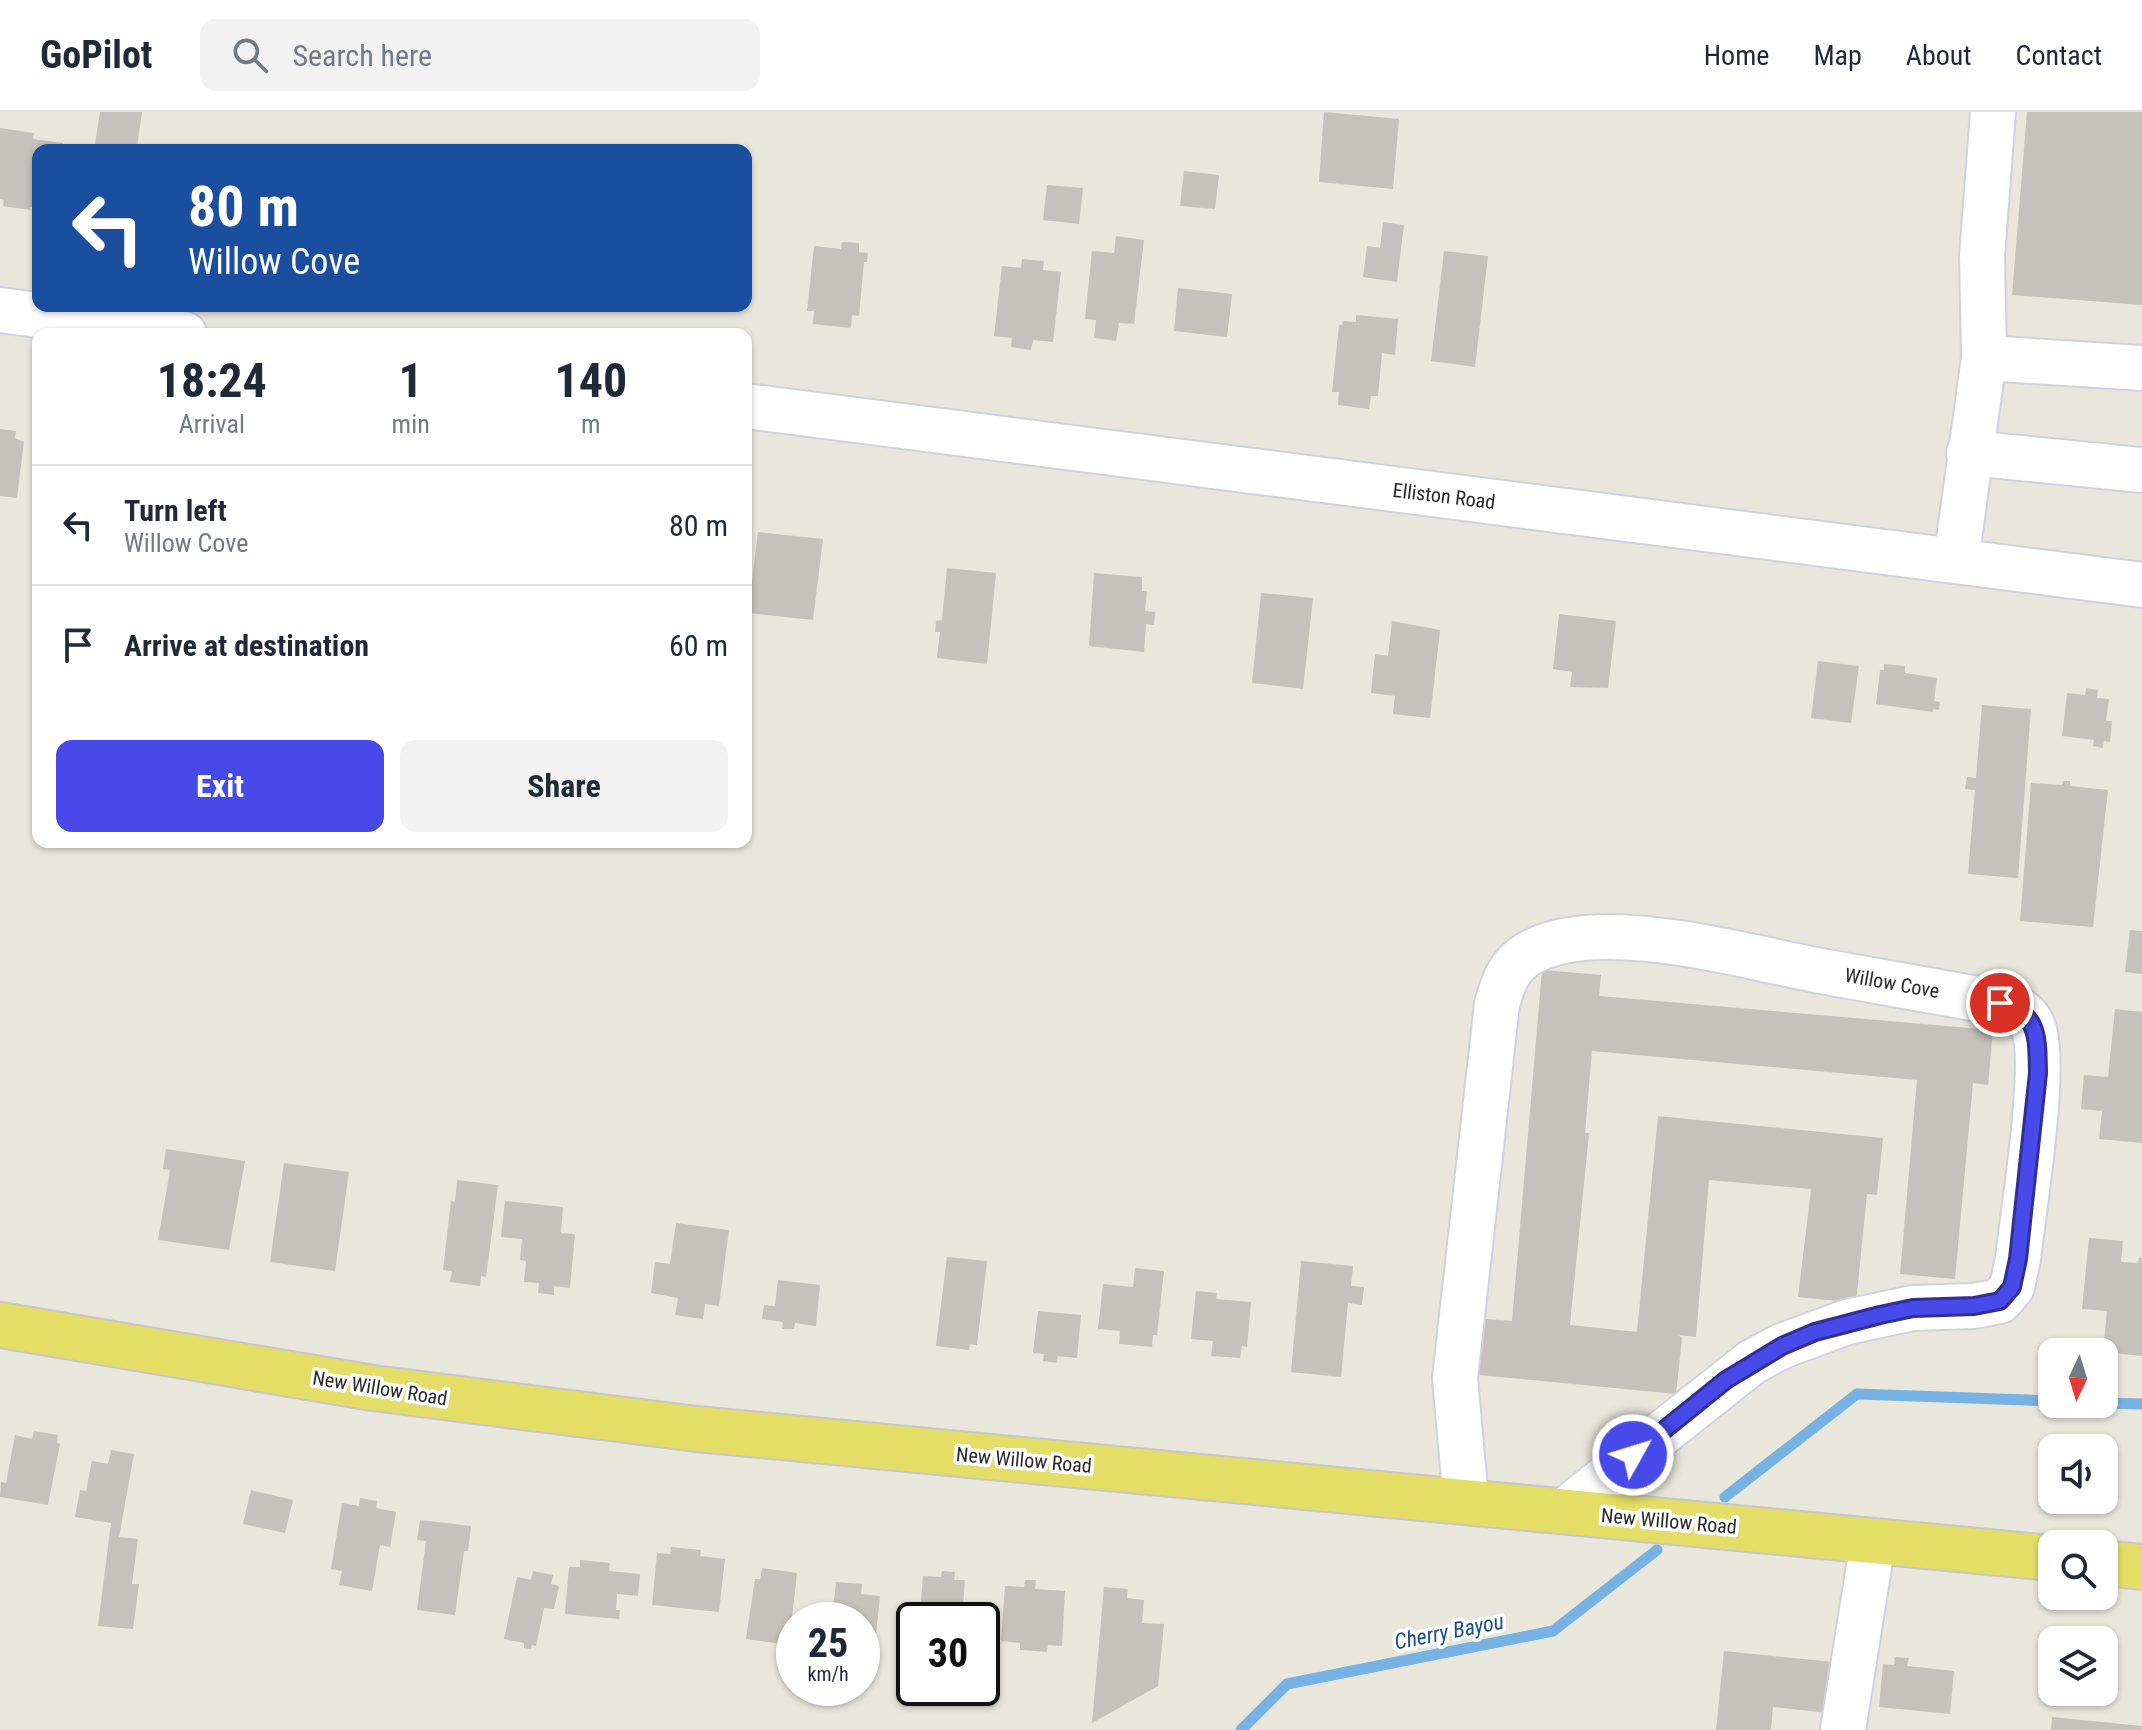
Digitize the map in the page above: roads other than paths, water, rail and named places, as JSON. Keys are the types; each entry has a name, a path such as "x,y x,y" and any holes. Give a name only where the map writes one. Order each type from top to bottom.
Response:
{"main road":[{"name":"New Willow Road","path":"0,1325 373,1388 532,1411 2038,1557"},
{"path":"2118,1564 2142,1567"}],"street":[{"path":"1956,561 1984,358 1982,256 1993,112"},
{"path":"0,310 138,328"},
{"path":"1984,358 2142,368"},
{"name":"Elliston Road","path":"752,407 2142,585"},
{"path":"1969,453 2142,470"},
{"name":"Willow Cove","path":"1466,1501 1455,1378 1495,1020 1506,973 1527,954 1562,941 1611,938 1698,946 2000,1003 2016,1007 2026,1015 2035,1034 2038,1073 2018,1259 2012,1287 2000,1301 1974,1306 1913,1308 1815,1332 1782,1346 1726,1380 1564,1511"},
{"path":"1843,1730 1873,1541"}],"waterway":[{"name":"Cherry Bayou","path":"1725,1497 1857,1394 2038,1400"},
{"name":"Cherry Bayou","path":"2118,1403 2142,1404"},
{"name":"Cherry Bayou","path":"1241,1730 1287,1684 1553,1631 1657,1550"}]}
